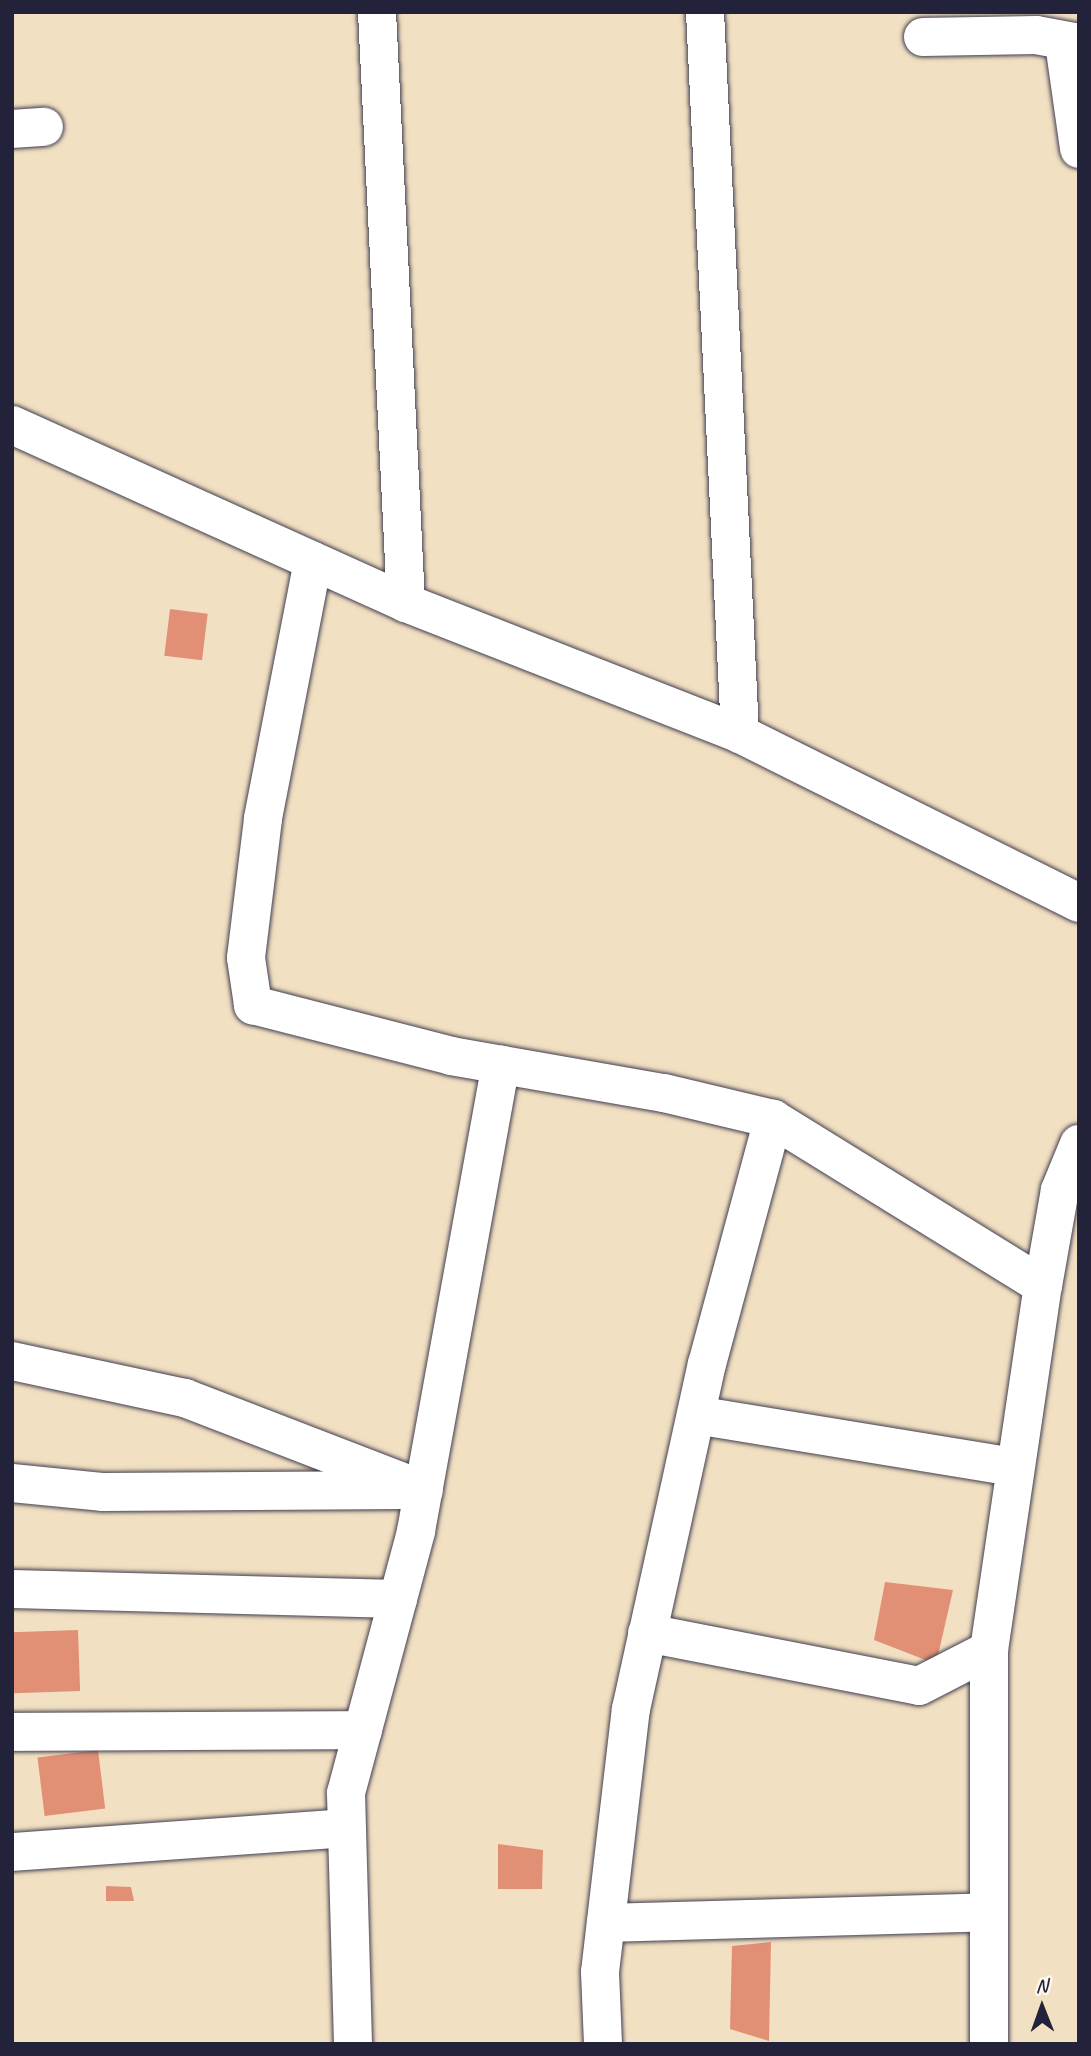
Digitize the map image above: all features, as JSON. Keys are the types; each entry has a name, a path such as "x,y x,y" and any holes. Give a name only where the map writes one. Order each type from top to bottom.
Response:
{"street":[{"path":"377,12 406,603"},
{"path":"705,12 740,734"},
{"path":"923,37 1036,35 1071,43 1079,149"},
{"path":"12,425 406,603 740,734 1079,902"},
{"path":"313,561 262,819 246,958 253,1005 501,1065 664,1093 773,1119 1042,1286"},
{"path":"353,2044 345,1793 398,1599 424,1490 501,1065"},
{"path":"603,2044 600,1972 631,1709 696,1415 773,1119"},
{"path":"989,2044 989,1650 1042,1286 1060,1190 1079,1144"},
{"path":"12,1361 185,1398 424,1490"},
{"path":"696,1415 1015,1467"},
{"path":"12,1483 102,1492 424,1490"},
{"path":"12,1589 398,1599"},
{"path":"648,1633 919,1685 989,1650"},
{"path":"12,1732 363,1730"},
{"path":"12,1852 346,1828"},
{"path":"606,1923 989,1912"}],"building":[{"path":"170,609 208,614 202,660 164,656"},
{"path":"885,1582 953,1590 936,1664 874,1640"},
{"path":"78,1630 80,1691 14,1693 12,1632"},
{"path":"98,1750 105,1809 45,1816 37,1757"},
{"path":"498,1844 543,1850 542,1889 498,1889"},
{"path":"106,1886 131,1887 134,1901 106,1901"},
{"path":"771,1942 769,2041 730,2029 732,1946"}]}
